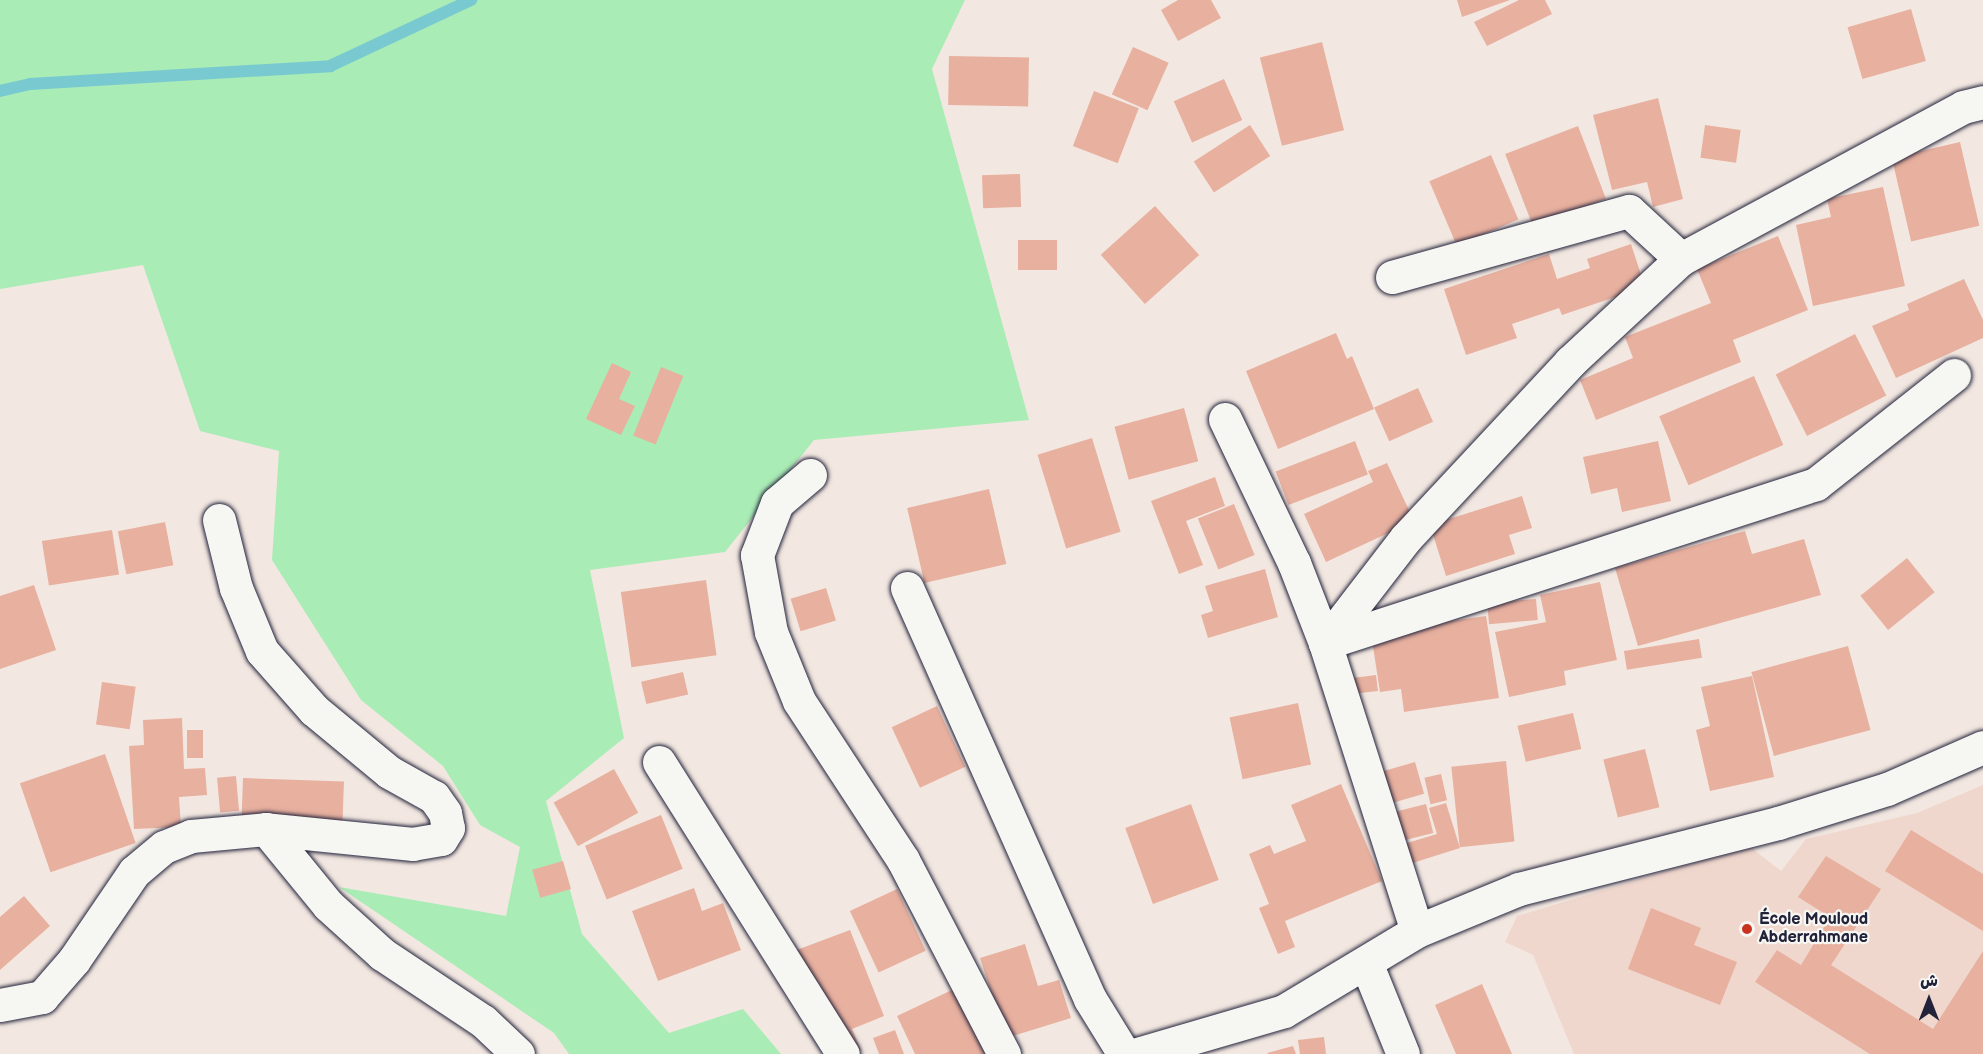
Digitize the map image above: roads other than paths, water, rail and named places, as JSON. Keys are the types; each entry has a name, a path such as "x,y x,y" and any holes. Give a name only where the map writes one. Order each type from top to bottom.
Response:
{"street":[{"path":"1325,643 1406,538 1570,362 1681,259 1963,107 1983,102"},
{"path":"1392,277 1629,212 1681,259"},
{"path":"1325,643 1816,484 1954,375"},
{"path":"1225,419 1294,563 1325,643 1417,931"},
{"path":"810,475 777,503 757,555 771,632 799,701 903,860 1004,1054"},
{"path":"0,1005 42,997 74,960 134,872 164,847 190,836 266,829 413,844 441,839 448,828 446,813 434,797 389,772 314,710 262,651 236,588 219,520"},
{"path":"907,588 1090,999 1124,1054"},
{"path":"1137,1054 1284,1011 1367,965 1417,931 1519,889 1778,824 1887,789 1983,747"},
{"path":"659,762 843,1054"},
{"path":"266,829 328,905 382,954 483,1021 518,1054"},
{"path":"1367,965 1403,1054"}],"waterway":[{"path":"0,91 30,84 330,66 471,0"}],"place":[{"name":"École Mouloud Abderrahmane","path":"1747,929"}]}
